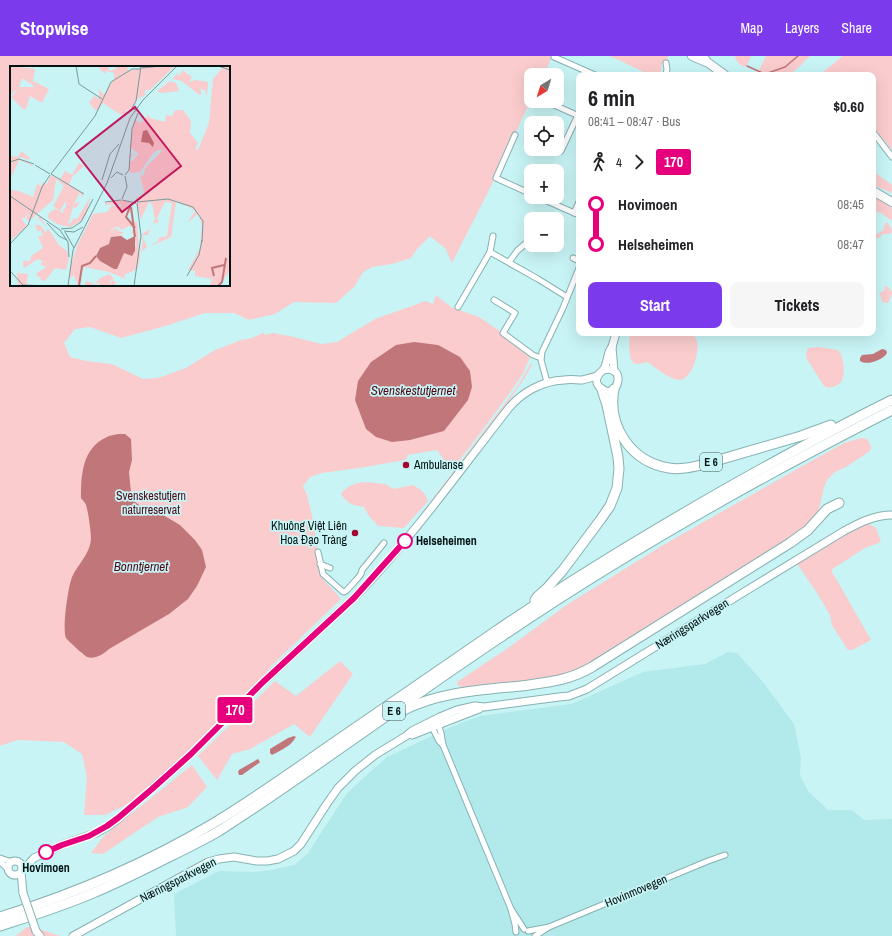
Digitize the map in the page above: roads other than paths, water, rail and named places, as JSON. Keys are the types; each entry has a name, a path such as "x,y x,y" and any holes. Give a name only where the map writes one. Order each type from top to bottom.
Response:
{"highway":[{"name":"E 6","path":"528,609 537,597 548,588 563,570 601,519 610,506 617,488 619,469 618,457 607,405 600,388"},
{"name":"E 6","path":"614,389 614,416 625,441 645,460 656,465 670,468 690,468 705,464 801,436 841,421 855,418"},
{"name":"E 6","path":"0,917 90,886 170,848 213,824 277,783 528,609 612,556 697,505 855,418 892,400"},
{"name":"E 6","path":"0,926 37,914 132,876 217,832 283,789 501,637 615,563 701,512 775,471 892,410"},
{"name":"E 6","path":"860,426 892,417"},
{"name":"E 6","path":"374,726 427,700 466,692 554,682 578,675 790,544 808,530 827,509 839,503"}],"main road":[{"path":"692,56 703,61 705,59 721,72"},
{"path":"876,189 892,197"},
{"path":"876,193 892,202"},
{"path":"600,388 597,381 598,376 603,370 608,359 615,336"},
{"path":"612,347 614,371"},
{"path":"583,380 608,391 614,389 619,380 618,376 614,371 608,369 603,370"},
{"path":"38,934 23,893 12,875 8,873 8,864 14,861 34,858 62,845 89,836 107,826 130,809 191,754 263,682 363,588 410,534 511,404 520,396 547,382 583,380 598,376"},
{"name":"Næringsparkvegen","path":"73,936 208,862 234,857 256,861 270,861 281,858 290,853 301,844 329,799 349,776 375,755 412,731 434,724 457,710 475,706 484,707 559,698 587,689 859,523 879,516 892,515"},
{"path":"12,875 16,876 34,858"},
{"path":"14,861 20,864 22,868 23,893"}],"street":[{"path":"554,57 588,72"},
{"path":"666,63 667,72"},
{"path":"561,108 576,115"},
{"path":"564,148 576,122"},
{"path":"515,135 496,178 524,191"},
{"path":"876,136 892,157"},
{"path":"554,204 576,214"},
{"path":"458,308 490,252 493,236"},
{"path":"509,262 517,250 524,245"},
{"path":"490,252 568,297"},
{"path":"547,382 541,358 543,349 568,297 576,276"},
{"path":"494,300 515,313 503,333 533,355 541,358"},
{"path":"318,552 323,574 342,592 344,592 360,576 362,570 384,543"},
{"path":"320,564 330,568"},
{"path":"434,724 439,741 443,745 511,909 515,924 515,934"},
{"name":"Hovinmovegen","path":"515,934 520,930 528,932 549,927 724,855"},
{"path":"0,858 14,861"},
{"path":"0,862 7,868"},
{"path":"511,909 528,932"},
{"name":"Hovinmovegen","path":"535,936 549,927"}],"water":[{"name":"Svenskestutjernet","path":"414,342 438,345 460,357 470,371 472,387 468,400 444,431 410,440 392,442 376,437 366,429 355,400 358,381 371,362 396,345"},
{"path":"882,349 886,350 887,353 879,360 871,363 860,361 862,355 873,354"},
{"name":"Bonntjernet","path":"125,434 131,439 132,460 129,472 131,493 134,501 144,509 163,515 180,525 195,540 202,550 206,567 197,586 188,599 169,614 109,649 102,655 90,658 85,656 66,638 65,633 66,608 70,582 74,572 88,549 91,539 87,509 81,498 83,471 92,448 108,436"},
{"path":"294,736 296,737 289,745 272,755 270,753 270,749"},
{"path":"258,759 260,762 259,763 242,775 239,775 239,770"}],"waterway":[{"path":"771,72 785,67 798,56"},
{"path":"747,66 760,72"}],"place":[{"name":"Ambulanse","path":"406,465"},
{"name":"Khuông Việt Liên Hoa Đạo Tràng","path":"355,533"},
{"name":"Helseheimen","path":"405,541"},
{"name":"Hovimoen","path":"46,852"}],"park label":[{"name":"Svenskestutjern naturreservat","path":"151,503"}]}
